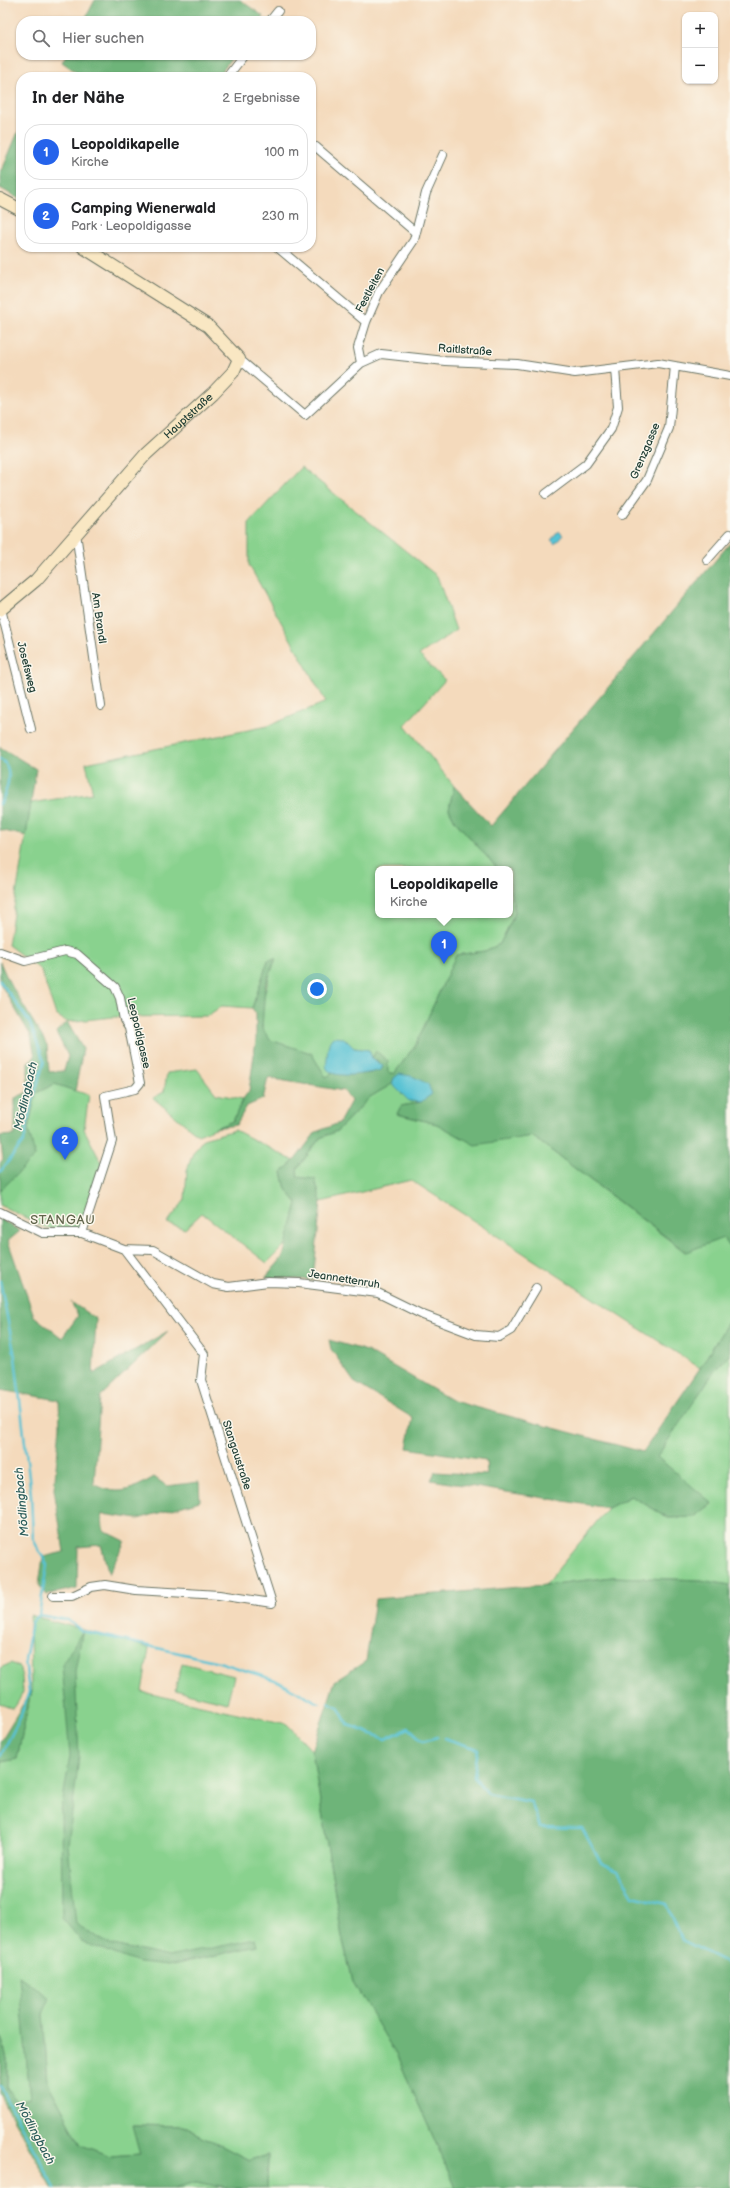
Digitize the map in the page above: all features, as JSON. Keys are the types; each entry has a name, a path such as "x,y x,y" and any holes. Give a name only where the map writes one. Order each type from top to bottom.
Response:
{"main road":[{"path":"0,199 16,207"},
{"path":"95,252 208,326 239,359"},
{"name":"Hauptstraße","path":"1,610 36,580 146,454 233,372 239,359"}],"street":[{"path":"274,16 278,11"},
{"path":"231,72 240,60"},
{"path":"316,147 416,232"},
{"name":"Festleiten","path":"361,363 358,348 366,322 379,292 394,268 405,255 416,232 426,193 443,155"},
{"path":"284,252 366,322"},
{"name":"Raitlstraße","path":"239,359 305,414 361,363 381,354 445,361 517,364 575,373 658,363 730,376"},
{"name":"Grenzgasse","path":"622,515 647,480 669,428 675,366"},
{"path":"546,494 586,464 611,429 618,406 614,369"},
{"name":"Am Brandl","path":"76,533 101,706"},
{"path":"706,560 730,534"},
{"name":"Josefsweg","path":"1,610 31,729"},
{"name":"Leopoldigasse","path":"0,952 25,961 65,951 77,954 115,987 120,998 124,1020 129,1028 140,1083 135,1089 105,1096 112,1141 82,1233"},
{"path":"0,1212 43,1233 82,1233 124,1249"},
{"name":"Jeannettenruh","path":"124,1249 153,1250 213,1284 229,1287 268,1282 378,1293 423,1315 476,1336 499,1337 511,1330 536,1288"},
{"name":"Stangaustraße","path":"54,1596 72,1596 91,1587 105,1585 136,1590 218,1595 272,1603 201,1380 204,1354 124,1249"}],"green space":[{"path":"95,0 240,0 263,16 87,16"},
{"path":"63,60 230,60 222,72 76,72 62,62"},
{"path":"16,137 16,197 0,188 0,175"},
{"path":"301,467 437,576 456,630 419,655 445,680 405,725 454,786 449,809 455,821 495,866 375,866 375,918 513,918 500,944 485,951 456,955 416,1044 394,1074 388,1072 376,1051 372,1058 369,1050 354,1048 344,1038 328,1070 333,1073 326,1078 311,1053 283,1046 270,1040 265,1033 262,1023 262,1012 266,988 276,958 268,961 252,1008 222,1006 207,1016 113,1017 67,1022 56,1015 41,970 8,945 31,803 93,793 86,763 268,726 326,702 249,565 249,523"},
{"path":"730,543 730,1247 723,1238 686,1252 532,1136 475,1145 437,1124 397,1114 401,1106 421,1102 394,1078 392,1084 370,1097 337,1131 320,1138 297,1169 298,1177 315,1179 321,1202 313,1280 266,1277 283,1257 297,1203 286,1189 282,1172 294,1161 316,1132 339,1123 351,1101 344,1091 268,1078 263,1099 247,1106 236,1125 215,1128 233,1121 243,1099 249,1091 256,1040 256,1014 252,1008 268,960 276,958 265,986 262,1028 270,1040 311,1053 326,1077 333,1073 347,1075 371,1073 378,1061 372,1058 376,1051 388,1061 388,1072 394,1074 416,1044 456,955 485,951 500,944 515,913 513,901 513,866 495,866 455,821 449,809 454,786 491,826"},
{"path":"0,747 36,769 26,836 0,830"},
{"path":"513,901 515,913 513,917"},
{"path":"0,962 8,980 47,1045 49,1072 64,1071 68,1056 56,1032 67,1022 83,1049 75,1091 55,1084 36,1093 28,1129 35,1156 0,1191 0,1163 3,1159 0,1136 15,1135 15,1098 28,1092 28,1062 35,1057 31,1036 0,983"},
{"path":"197,1069 216,1094 243,1099 233,1121 198,1135 153,1098 164,1092 167,1073"},
{"path":"55,1084 89,1095 84,1129 102,1164 79,1230 46,1228 0,1205 0,1191 35,1156 28,1129 36,1093"},
{"path":"392,1084 409,1101 421,1102 401,1106 397,1114 437,1124 475,1144 532,1136 685,1252 723,1237 730,1247 730,1319 700,1368 411,1180 321,1202 315,1180 298,1177 297,1169 320,1138 337,1131 370,1097"},
{"path":"235,1130 294,1161 282,1172 286,1189 297,1203 287,1243 267,1263 202,1213 185,1229 167,1223 185,1200 187,1170 193,1153 203,1139"},
{"path":"0,1219 20,1231 8,1241 34,1316 62,1338 78,1316 71,1302 96,1319 93,1374 168,1331 100,1397 94,1484 103,1488 118,1491 132,1488 154,1477 167,1486 199,1482 200,1501 138,1519 102,1514 103,1530 125,1541 109,1574 101,1545 78,1547 77,1588 47,1595 39,1585 43,1557 64,1552 54,1489 60,1426 59,1400 0,1390"},
{"path":"730,1319 730,1354 715,1370 657,1457 712,1503 694,1517 669,1518 631,1496 608,1508 431,1480 435,1472 487,1475 486,1460 407,1448 413,1418 354,1382 331,1349 329,1340 367,1351 453,1401 643,1452 700,1368"},
{"path":"730,1354 730,1585 701,1580 613,1577 545,1585 608,1508 631,1496 669,1518 694,1517 712,1504 656,1457 715,1370"},
{"path":"613,1577 701,1580 730,1585 730,2188 456,2188 398,2058 353,1982 342,1937 312,1751 335,1681 366,1661 375,1599 545,1585"},
{"path":"30,1615 149,1648 142,1692 287,1724 312,1751 342,1937 353,1982 398,2058 456,2188 267,2188 268,2155 249,2160 183,2126 133,2125 140,2154 110,2156 81,2145 48,2083 43,2014 20,1976 30,2098 17,2101 7,2089 7,2059 0,2032 0,1770 1,1762 17,1759 31,1691"},
{"path":"83,1630 75,1671 79,1757 68,1845 76,1924 109,1944 169,1957 255,1939 257,1946 168,1966 139,1963 82,1942 62,1918 61,1812 70,1756 62,1665"},
{"path":"11,1663 19,1667 23,1684 17,1704 13,1709 0,1704 0,1668"},
{"path":"182,1663 234,1676 227,1703 175,1690"},
{"path":"31,1691 17,1759 1,1762 0,1770 0,1742"},
{"path":"19,1976 50,1998 43,2014 48,2083 81,2145 110,2156 140,2154 132,2125 183,2126 249,2160 268,2155 267,2188 227,2188 196,2182 175,2188 52,2188 0,2095 0,2032 7,2059 7,2089 17,2101 30,2098"},
{"path":"196,2182 227,2188 175,2188"}],"water":[{"path":"559,531 563,535 555,544 551,540"},
{"path":"333,1037 344,1038 354,1048 369,1050 372,1058 383,1066 381,1070 354,1075 338,1075 332,1073 327,1069 326,1064 329,1044"},
{"path":"399,1074 412,1076 428,1084 432,1094 421,1102 409,1101 392,1084 394,1078"}],"waterway":[{"name":"Mödlingbach","path":"0,759 5,763 8,774 7,787 0,804"},
{"name":"Mödlingbach","path":"0,981 29,1021 44,1061 30,1110 24,1141 0,1172"},
{"name":"Mödlingbach","path":"0,1281 15,1357 31,1495 33,1539 47,1565 39,1615 32,1622 25,1660 29,1692 19,1720 0,1757"},
{"path":"39,1615 68,1620 82,1631 219,1662 275,1680 319,1703"},
{"path":"328,1702 338,1707 348,1725 385,1739 409,1728 423,1741 437,1737"},
{"path":"444,1738 478,1749 474,1776 487,1794 531,1802 540,1827 582,1828 601,1863 618,1870 633,1896 667,1904 682,1940 726,1962 730,1969"},
{"name":"Mödlingbach","path":"0,2086 55,2188"}],"place":[{"name":"Leopoldikapelle","path":"444,964"},
{"name":"Camping Wienerwald","path":"65,1160"}],"district":[{"name":"STANGAU","path":"63,1220"}]}
